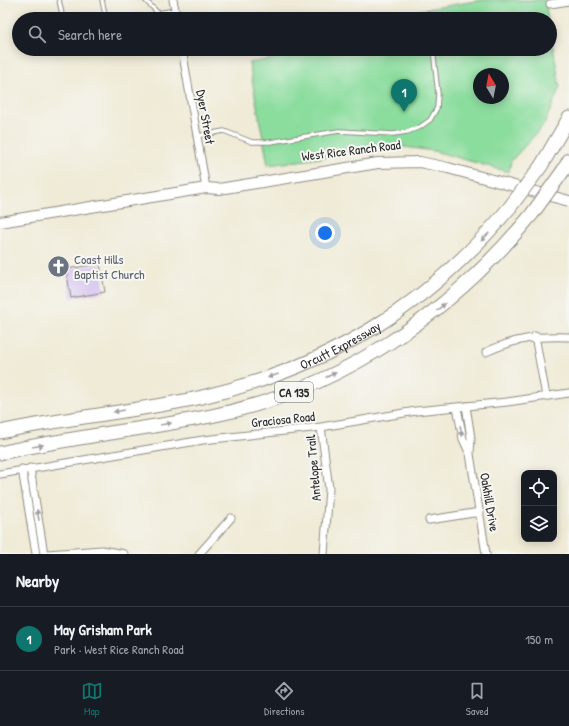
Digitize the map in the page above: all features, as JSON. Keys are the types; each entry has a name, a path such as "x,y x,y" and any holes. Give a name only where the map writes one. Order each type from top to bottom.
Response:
{"highway":[{"name":"Orcutt Expressway","path":"0,432 201,397 252,384 292,369 340,348 377,327 416,300 472,250 510,207 541,166 569,118"},
{"name":"Orcutt Expressway","path":"0,453 213,416 299,390 348,367 386,346 429,317 484,268 532,214 566,166"}],"main road":[{"name":"West Rice Ranch Road","path":"0,222 206,188 218,183 378,158 404,156 448,162 569,194"},
{"name":"West Rice Ranch Road","path":"206,188 219,189 378,163 404,161 448,168 569,201"}],"street":[{"path":"174,0 175,10"},
{"path":"550,4 569,0"},
{"name":"Dyer Street","path":"183,56 206,188"},
{"path":"535,336 546,396"},
{"path":"486,352 512,342 535,336 569,337"},
{"name":"Graciosa Road","path":"0,474 203,440 321,427 416,411 569,393"},
{"name":"Oakhill Drive","path":"466,406 471,438 470,454 486,554"},
{"name":"Oakhill Drive","path":"457,407 463,439 470,454"},
{"name":"Antelope Trail","path":"321,427 329,488 324,554"},
{"path":"30,468 44,554"},
{"path":"22,470 36,554"},
{"path":"429,520 480,512"},
{"path":"199,554 232,518"},
{"path":"47,554 102,550 124,554"}],"lane":[{"path":"60,0 62,12"},
{"path":"102,0 105,12"},
{"path":"145,0 157,12"},
{"path":"164,12 175,10"},
{"path":"197,136 224,131 252,142 258,142 339,131 393,134 407,132 420,127 430,120 437,108 438,94 434,56"}],"green space":[{"path":"482,0 545,0 547,12 408,12"},
{"path":"288,56 555,56 560,87 544,125 511,161 509,172 434,151 404,147 268,165 249,63"}],"building":[{"path":"100,264 105,292 71,298 66,269"}],"place":[{"name":"May Grisham Park","path":"404,112"},
{"name":"Coast Hills Baptist Church","path":"59,266"}]}
